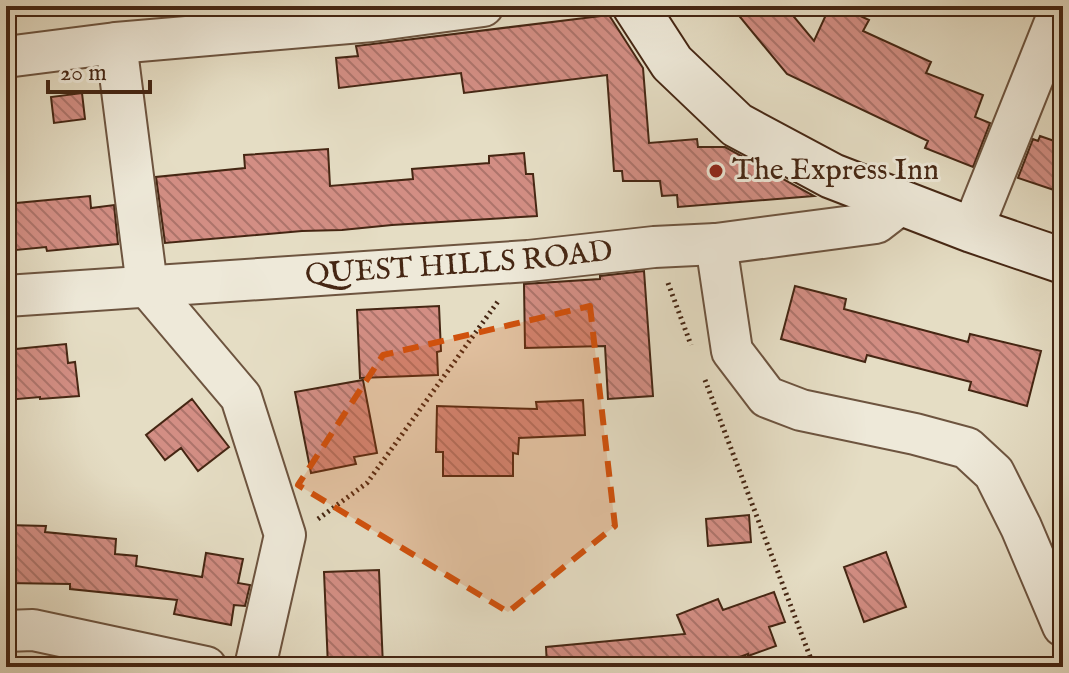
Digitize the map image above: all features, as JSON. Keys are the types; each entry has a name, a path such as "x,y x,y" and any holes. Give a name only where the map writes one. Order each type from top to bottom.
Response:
{"street":[{"path":"6,57 116,43 372,21 483,6"},
{"path":"635,6 672,63 737,125 832,176 1063,261"},
{"path":"972,230 1054,25"},
{"path":"116,43 147,286 241,397 285,535 255,667"},
{"name":"QUEST HILLS ROAD","path":"6,296 528,261 654,247 716,244 876,223 902,203"},
{"path":"716,244 732,351 767,397 801,410 967,448 994,473 1021,527 1063,626"},
{"path":"6,631 33,630 206,667"}],"path":[{"path":"654,247 693,348"},
{"path":"282,546 367,483 528,261"},
{"path":"704,377 814,667"}],"highlighted area":[{"path":"590,306 615,526 508,612 298,485 383,355"}],"building":[{"path":"731,6 785,6 814,41 830,6 839,6 869,20 863,31 931,62 926,73 983,95 975,117 990,123 973,167 925,148 928,141 787,74"},
{"path":"609,15 643,68 649,143 697,139 698,147 725,147 814,196 678,207 677,195 662,196 660,181 623,181 622,171 614,171 607,75 464,93 461,73 339,88 336,58 358,56 356,46"},
{"path":"82,93 85,119 54,123 51,97"},
{"path":"1040,136 1063,144 1063,193 1018,178 1033,139 1038,141"},
{"path":"328,149 330,186 413,179 412,169 489,163 489,156 524,153 526,174 533,174 537,216 165,243 156,177 245,168 244,155"},
{"path":"90,196 91,208 114,205 118,244 47,251 46,247 6,251 6,204"},
{"path":"644,271 653,396 608,399 605,346 525,348 524,284 600,279 600,276"},
{"path":"795,286 846,299 844,309 968,342 970,334 1041,351 1027,406 969,390 971,382 867,355 865,362 781,339"},
{"path":"439,306 441,351 437,352 438,375 360,378 357,310"},
{"path":"66,344 68,363 75,362 79,396 6,400 6,350"},
{"path":"363,380 377,453 354,457 356,464 311,473 295,392"},
{"path":"192,399 229,447 198,471 181,448 165,460 146,435"},
{"path":"583,400 585,435 519,438 518,454 513,453 513,476 443,476 443,452 436,452 437,406 537,409 536,402"},
{"path":"749,515 751,542 708,546 706,519"},
{"path":"6,525 46,526 45,532 116,539 115,554 137,556 136,566 202,577 206,553 243,559 238,583 250,585 245,606 234,605 231,625 174,614 177,600 70,589 70,584 6,583"},
{"path":"886,552 906,607 864,622 844,567"},
{"path":"379,570 383,667 328,667 324,572"},
{"path":"774,592 785,622 769,627 776,646 748,656 712,667 547,667 546,647 685,634 677,615 718,599 723,610"}],"place":[{"name":"The Express Inn","path":"716,171"}]}
